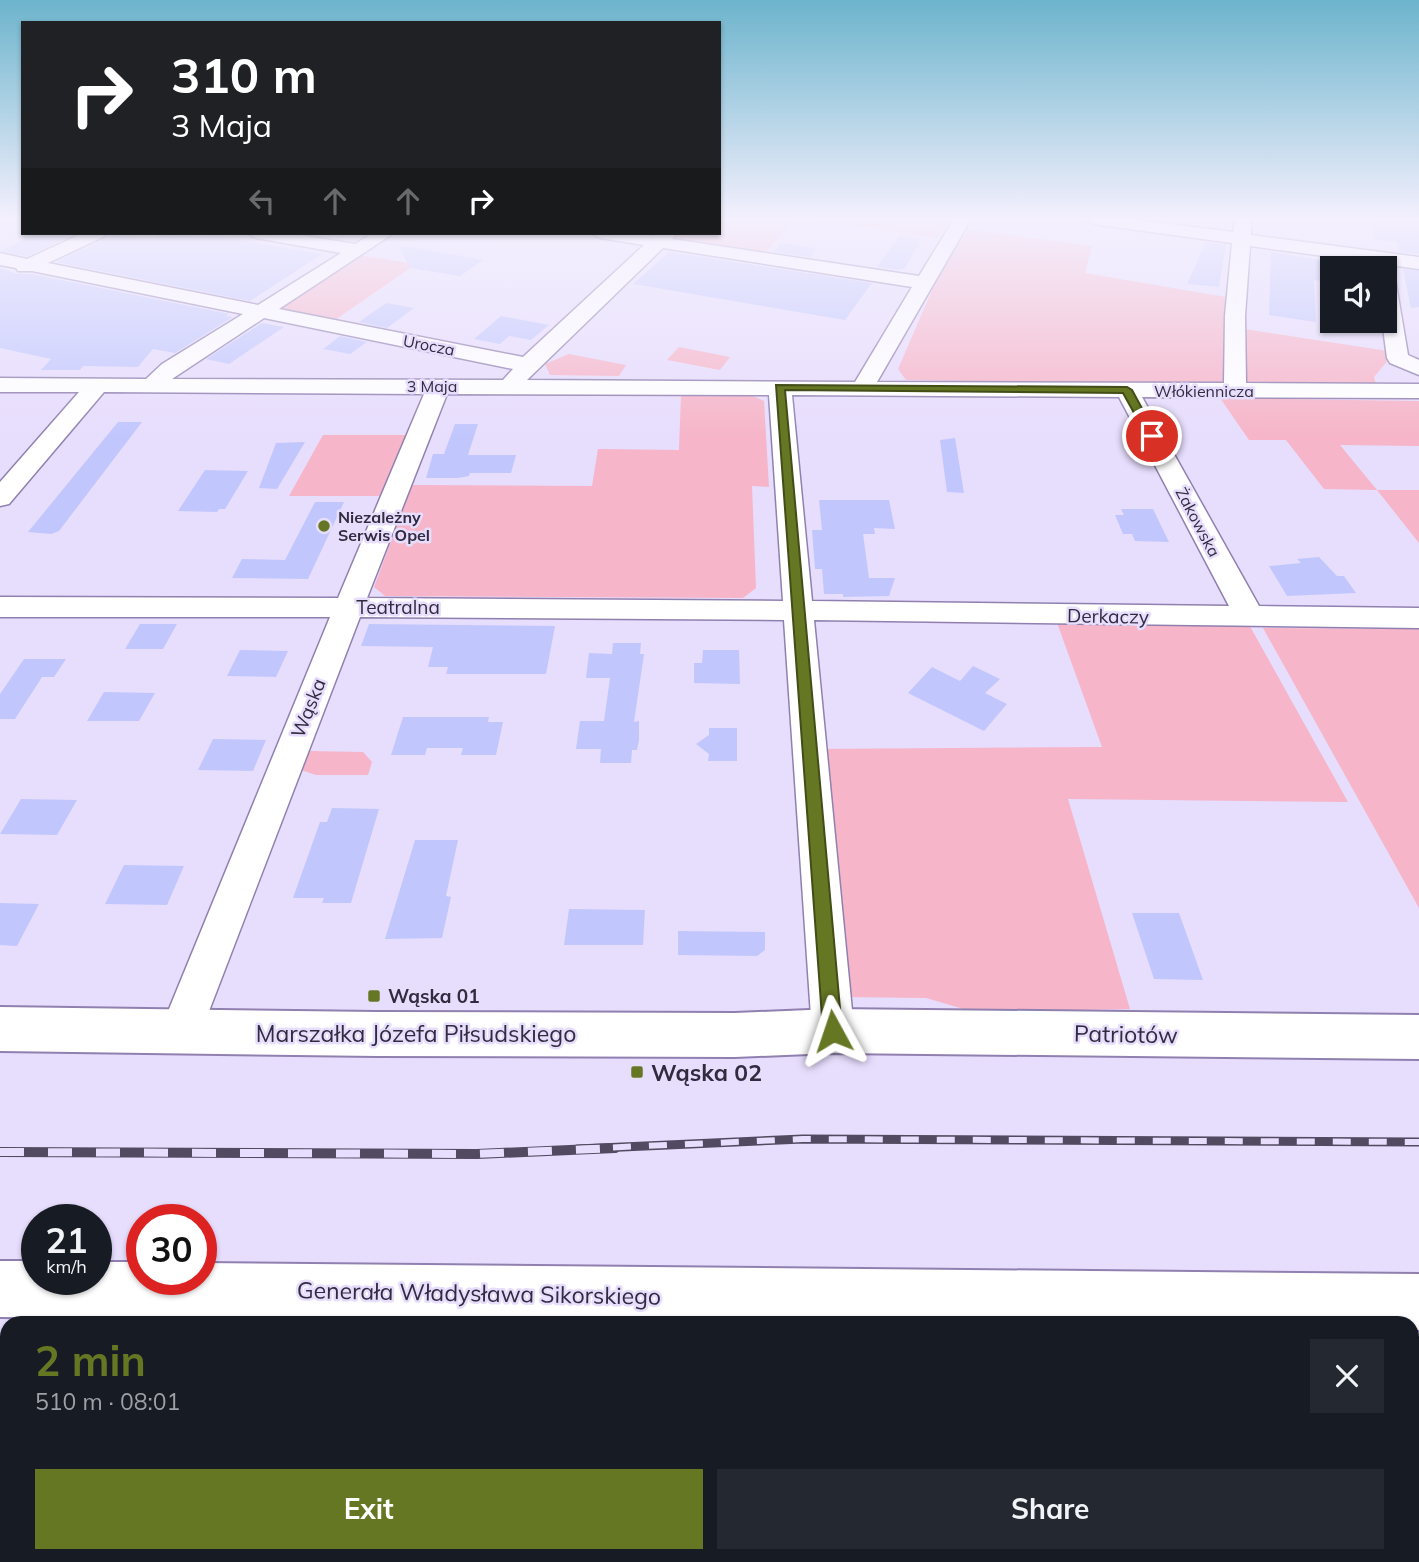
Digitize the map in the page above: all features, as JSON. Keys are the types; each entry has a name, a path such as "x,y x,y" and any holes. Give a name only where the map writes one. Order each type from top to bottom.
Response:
{"main road":[{"name":"Marszałka Józefa Piłsudskiego","path":"0,1029 734,1035 833,1031"},
{"name":"Patriotów","path":"833,1031 1419,1037"},
{"name":"Generała Władysława Sikorskiego","path":"0,1289 957,1298 1137,1312"},
{"path":"1137,1312 1419,1302"}],"street":[{"name":"Urocza","path":"164,292 528,365"},
{"path":"152,385 170,369 290,292"},
{"path":"512,386 528,365 605,292"},
{"path":"863,387 920,292"},
{"path":"1234,391 1237,292"},
{"path":"1394,333 1398,358"},
{"path":"1398,358 1419,369"},
{"path":"1384,391 1384,372 1398,358"},
{"name":"3 Maja","path":"0,385 863,387"},
{"path":"0,498 98,385"},
{"name":"Wąska","path":"181,1031 439,386"},
{"path":"779,387 833,1031"},
{"name":"Włókiennicza","path":"863,387 1419,391"},
{"name":"Żakowska","path":"1127,390 1250,617"},
{"name":"Teatralna","path":"0,607 349,607 797,612"},
{"name":"Derkaczy","path":"797,612 1419,618"}],"shaded area":[{"path":"302,292 376,292 335,320 285,309 283,304"},
{"path":"931,292 1196,292 1232,298 1222,385 906,380 898,369"},
{"path":"1244,329 1388,351 1389,359 1374,377 1377,387 1241,385"},
{"path":"679,347 730,357 720,370 667,360"},
{"path":"569,354 626,365 619,376 550,375 545,364"},
{"path":"681,395 753,396 764,401 769,487 752,486 756,588 743,598 385,596 374,587 412,485 592,486 598,449 679,450"},
{"path":"1220,398 1419,401 1419,446 1340,445 1377,490 1324,489 1286,440 1249,440"},
{"path":"323,435 406,435 381,496 289,496"},
{"path":"1377,490 1419,490 1419,543"},
{"path":"1056,620 1247,621 1348,802 1068,799 1130,1009 974,1012 926,998 842,997 818,749 1102,747"},
{"path":"1263,628 1419,629 1419,908"},
{"path":"309,751 363,752 372,762 368,775 316,775 301,770"}],"building":[{"path":"0,292 120,292 233,317 175,353 153,349 138,367 83,366 80,370 41,370 51,359 0,348"},
{"path":"205,292 264,292 250,301"},
{"path":"679,292 866,292 845,320"},
{"path":"1270,292 1315,292 1316,322 1269,315"},
{"path":"1408,292 1419,292 1419,307 1411,308"},
{"path":"386,303 414,308 387,328 359,322"},
{"path":"501,316 549,325 531,340 509,336 500,344 474,339"},
{"path":"262,323 284,327 229,364 206,359"},
{"path":"340,336 367,342 350,354 323,349"},
{"path":"118,422 142,422 59,531 51,534 28,532"},
{"path":"455,424 478,424 468,455 516,455 511,473 470,473 469,476 458,478 426,478 433,454 444,454"},
{"path":"955,438 964,493 947,492 940,440"},
{"path":"305,442 277,489 259,488 276,443"},
{"path":"205,470 248,471 225,509 219,509 217,512 178,511"},
{"path":"819,500 889,500 895,529 874,528 875,534 863,534 869,578 895,578 889,596 843,597 843,594 824,594 822,569 815,569 812,530 822,530"},
{"path":"315,502 344,502 308,579 232,578 242,559 285,560"},
{"path":"1121,509 1153,509 1169,542 1135,541 1132,534 1123,534 1115,515 1124,515"},
{"path":"1319,557 1337,576 1344,576 1356,593 1287,596 1269,566 1301,563 1297,559"},
{"path":"140,624 177,624 163,649 125,649"},
{"path":"369,624 555,626 546,674 446,674 448,667 428,667 433,647 361,646"},
{"path":"613,643 641,643 640,654 644,654 634,722 639,721 639,740 637,750 632,750 631,763 600,763 601,749 576,749 580,721 604,721 610,678 586,678 589,653 612,654"},
{"path":"240,650 288,651 276,677 227,676"},
{"path":"703,650 739,650 740,684 694,683 694,663 702,663"},
{"path":"24,659 66,659 54,677 42,677 15,719 0,719 0,694"},
{"path":"973,666 1000,679 985,693 1007,704 984,731 908,693 932,667 960,681"},
{"path":"104,692 155,693 139,721 87,721"},
{"path":"403,717 489,717 488,722 503,722 496,755 461,755 463,748 427,748 425,755 391,755"},
{"path":"709,728 737,728 737,761 708,761 709,754 696,744 709,735"},
{"path":"213,739 266,740 253,771 198,770"},
{"path":"21,799 77,800 57,835 0,834"},
{"path":"332,808 379,809 351,903 322,903 324,898 293,898 320,822 327,822"},
{"path":"415,840 458,840 446,896 451,897 442,938 385,939"},
{"path":"124,865 184,866 167,905 105,904"},
{"path":"0,903 39,904 17,946 0,945"},
{"path":"569,909 645,910 643,945 564,945"},
{"path":"1132,913 1179,913 1203,980 1154,979"},
{"path":"678,931 765,932 765,950 757,956 678,955"}],"railway":[{"path":"577,1149 803,1139 1419,1142"},
{"path":"0,1152 477,1154 615,1148"}],"place":[{"name":"Niezależny Serwis Opel","path":"324,526"},
{"name":"Wąska 01","path":"374,996"},
{"name":"Wąska 02","path":"637,1072"}],"route":[{"path":"833,1031 779,387 1127,390 1152,436"}]}
